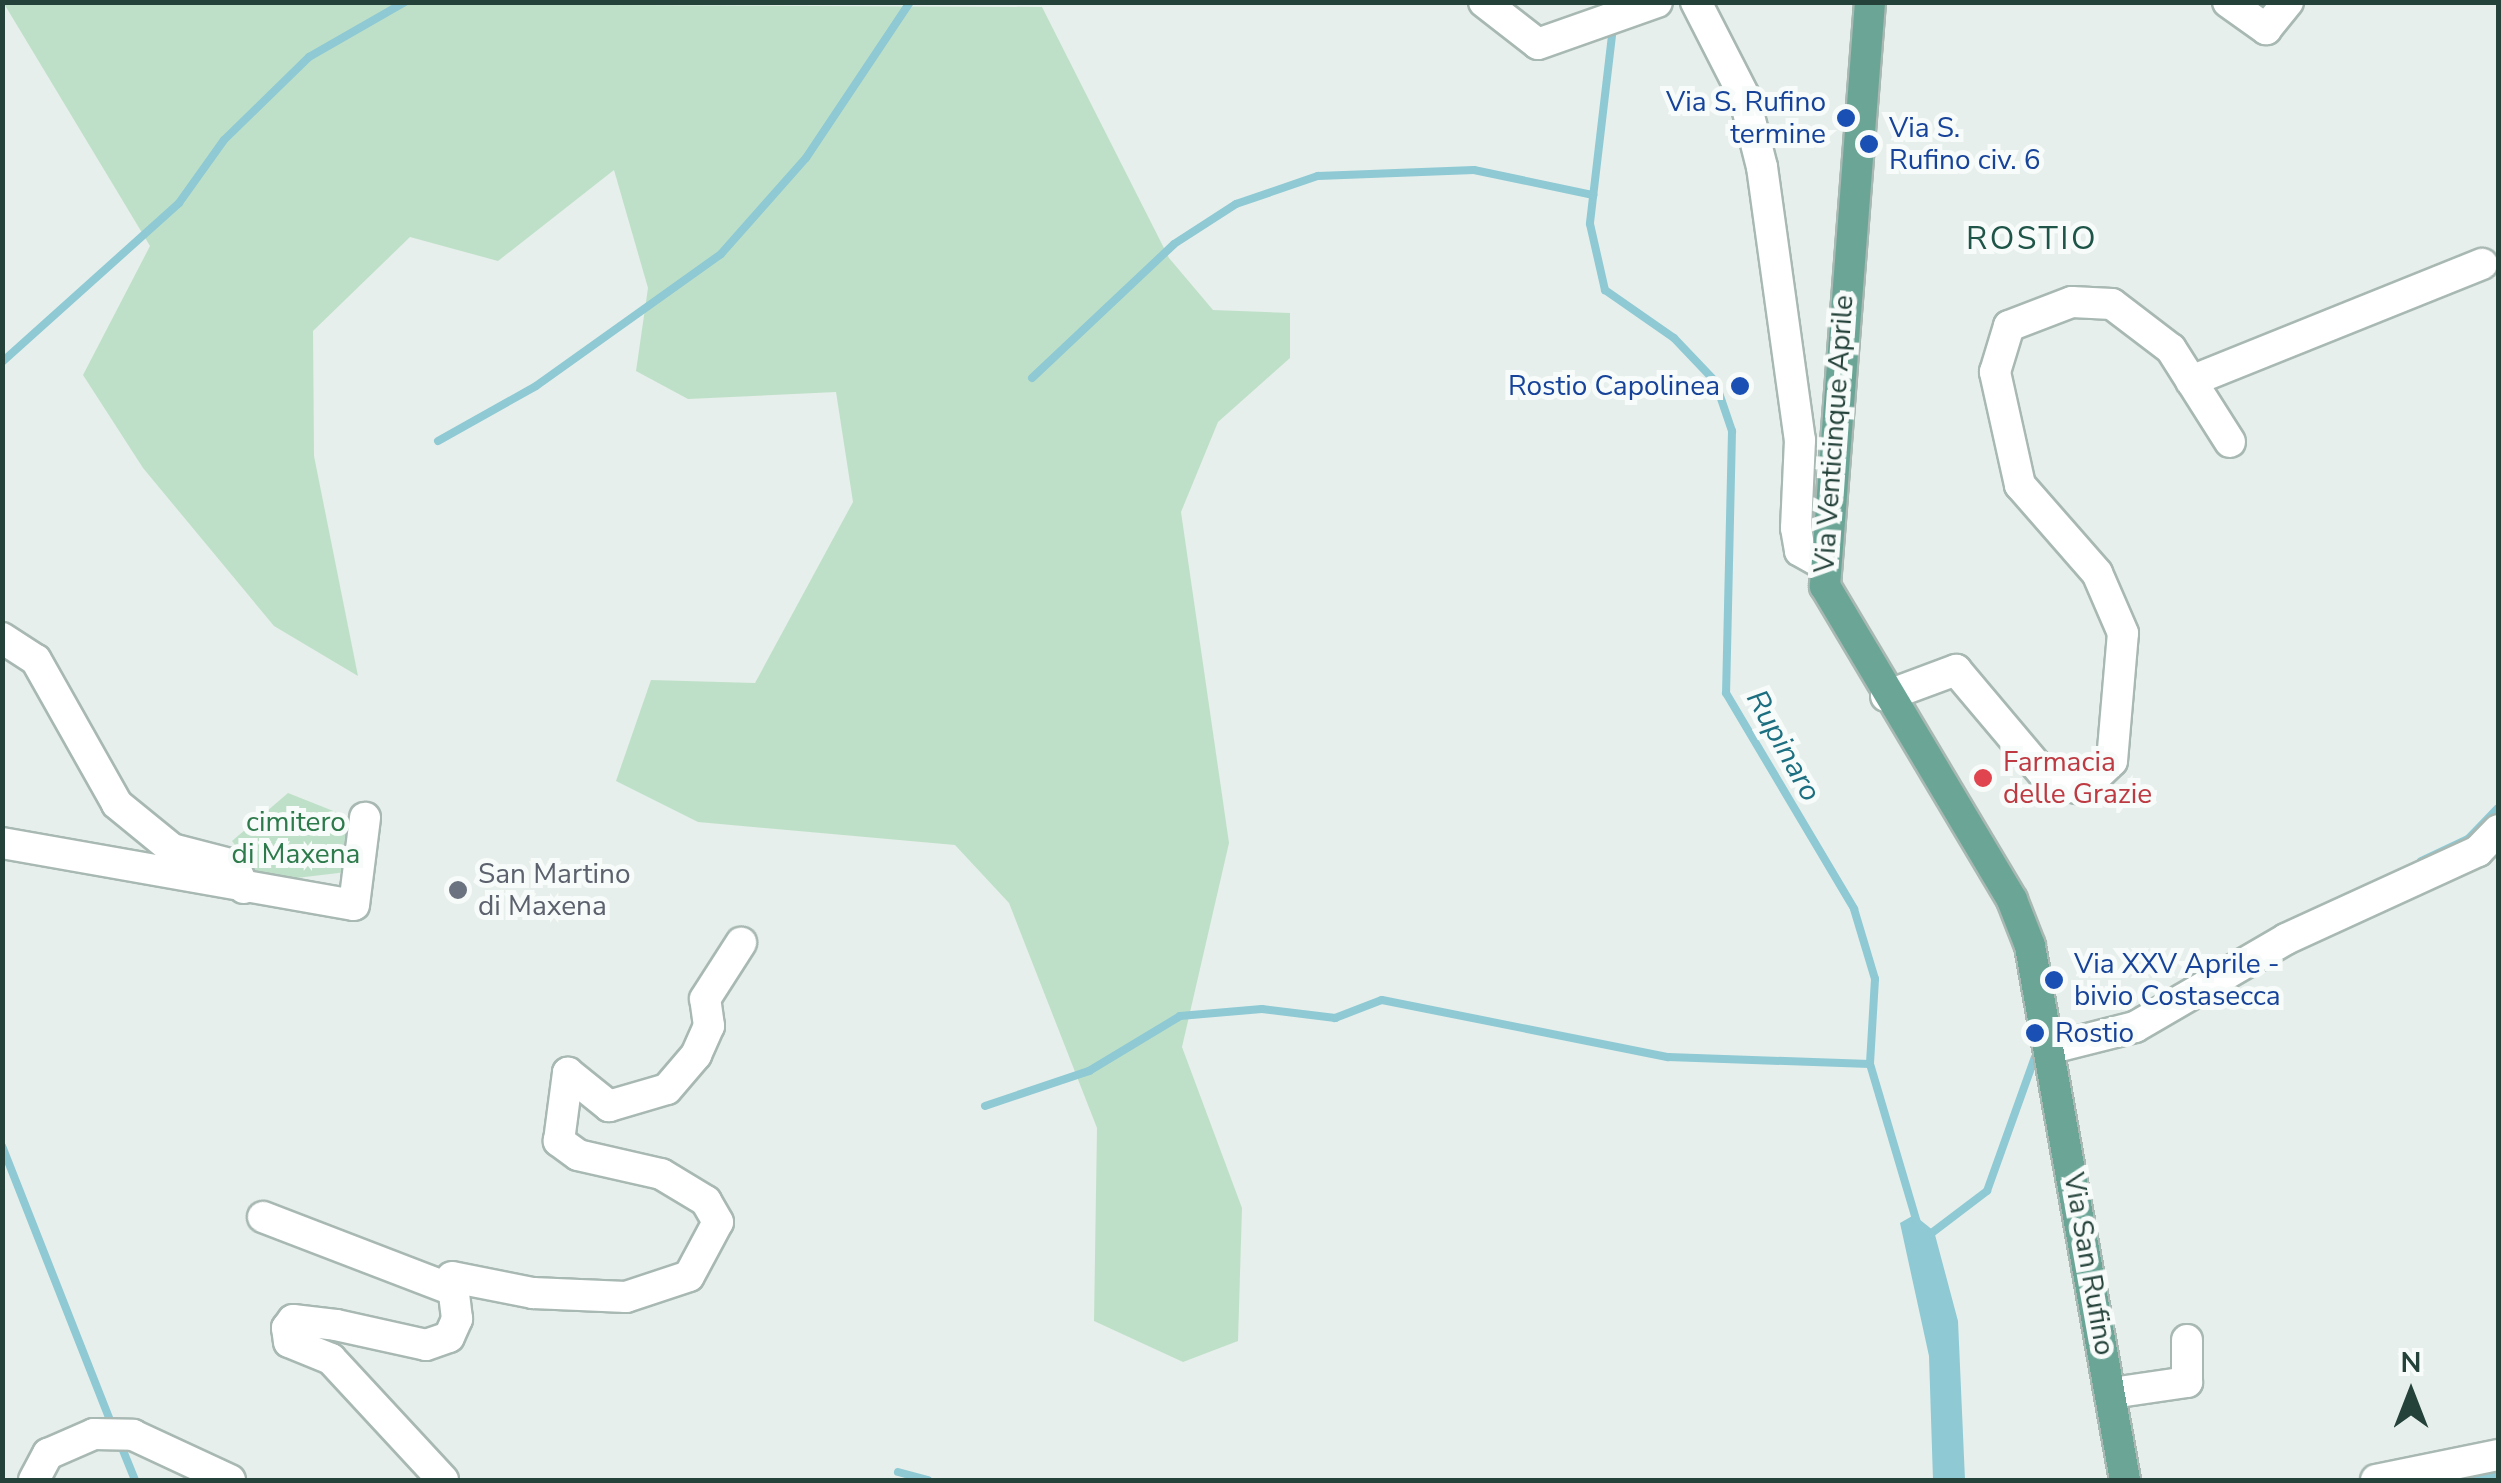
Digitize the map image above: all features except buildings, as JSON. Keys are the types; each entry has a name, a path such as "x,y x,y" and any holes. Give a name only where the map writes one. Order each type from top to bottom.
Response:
{"main road":[{"name":"Via Venticinque Aprile","path":"1870,2 1822,563 1836,617 2012,900 2052,1048"},
{"name":"Via San Rufino","path":"2052,1048 2125,1480"}],"street":[{"path":"1484,2 1538,44 1586,24 1644,8"},
{"path":"1696,2 1744,96 1762,167 1798,421 1796,528 1800,551 1822,563"},
{"path":"2228,2 2266,29 2288,2"},
{"path":"2192,381 2482,264"},
{"path":"1886,696 1956,670 2051,783 2084,789 2100,778 2112,761 2123,633 2097,574 2020,485 2004,431 1999,350 2009,326 2040,309 2112,304 2171,349 2230,442"},
{"path":"2,638 36,660 117,804 172,849 234,865 244,888"},
{"path":"2,843 354,905 365,818"},
{"path":"2052,1048 2136,1027 2286,940 2492,843"},
{"path":"443,1480 331,1358 289,1342 287,1328 293,1320 336,1325 426,1345 450,1337 452,1277 533,1294 626,1298 689,1276 718,1222 706,1201 661,1174 578,1156 559,1142 568,1074 609,1106 667,1089 696,1055 709,1026 705,999 741,944"},
{"path":"264,1217 451,1289"},
{"path":"2112,1394 2187,1382 2188,1340"},
{"path":"34,1480 48,1454 94,1434 133,1434 230,1480"},
{"path":"2376,1480 2498,1454"}],"green space":[{"path":"3,2 1042,7 1169,258 1213,310 1290,313 1290,358 1218,422 1181,512 1229,843 1182,1047 1242,1208 1238,1341 1183,1362 1094,1321 1097,1128 1009,903 955,845 698,822 616,781 651,680 755,683 853,502 836,392 688,399 636,371 648,288 614,170 498,261 410,237 313,331 314,456 358,676 274,626 143,468 83,375 150,246"},
{"name":"cimitero di Maxena","path":"288,793 361,822 355,871 263,882 232,841"}],"water":[{"path":"1914,1215 1934,1231 1958,1321 1965,1480 1933,1480 1929,1356 1900,1223"}],"waterway":[{"path":"2,362 179,203 224,140 309,57 405,2"},
{"path":"438,441 536,386 721,254 806,158 910,2"},
{"name":"Rupinaro","path":"1613,27 1590,224 1605,290 1674,338 1715,381 1732,431 1726,693 1854,909 1875,979 1870,1064 1917,1223"},
{"path":"1032,378 1174,244 1236,204 1318,176 1474,170 1593,195"},
{"path":"2421,861 2468,839 2498,808"},
{"path":"985,1106 1089,1071 1180,1016 1262,1009 1335,1018 1382,1000 1668,1057 1870,1064"},
{"path":"1929,1235 1987,1191 2035,1057"},
{"path":"2,1146 112,1425"},
{"path":"120,1443 135,1480"},
{"path":"898,1472 928,1480"},
{"path":"2467,1480 2498,1474"}],"place":[{"name":"Via S. Rufino termine","path":"1846,118"},
{"name":"Via S. Rufino civ. 6","path":"1869,144"},
{"name":"Rostio Capolinea","path":"1740,386"},
{"name":"Farmacia delle Grazie","path":"1983,778"},
{"name":"San Martino di Maxena","path":"458,890"},
{"name":"Via XXV Aprile - bivio Costasecca","path":"2054,980"},
{"name":"Rostio","path":"2035,1033"}],"district":[{"name":"ROSTIO","path":"2032,239"}]}
